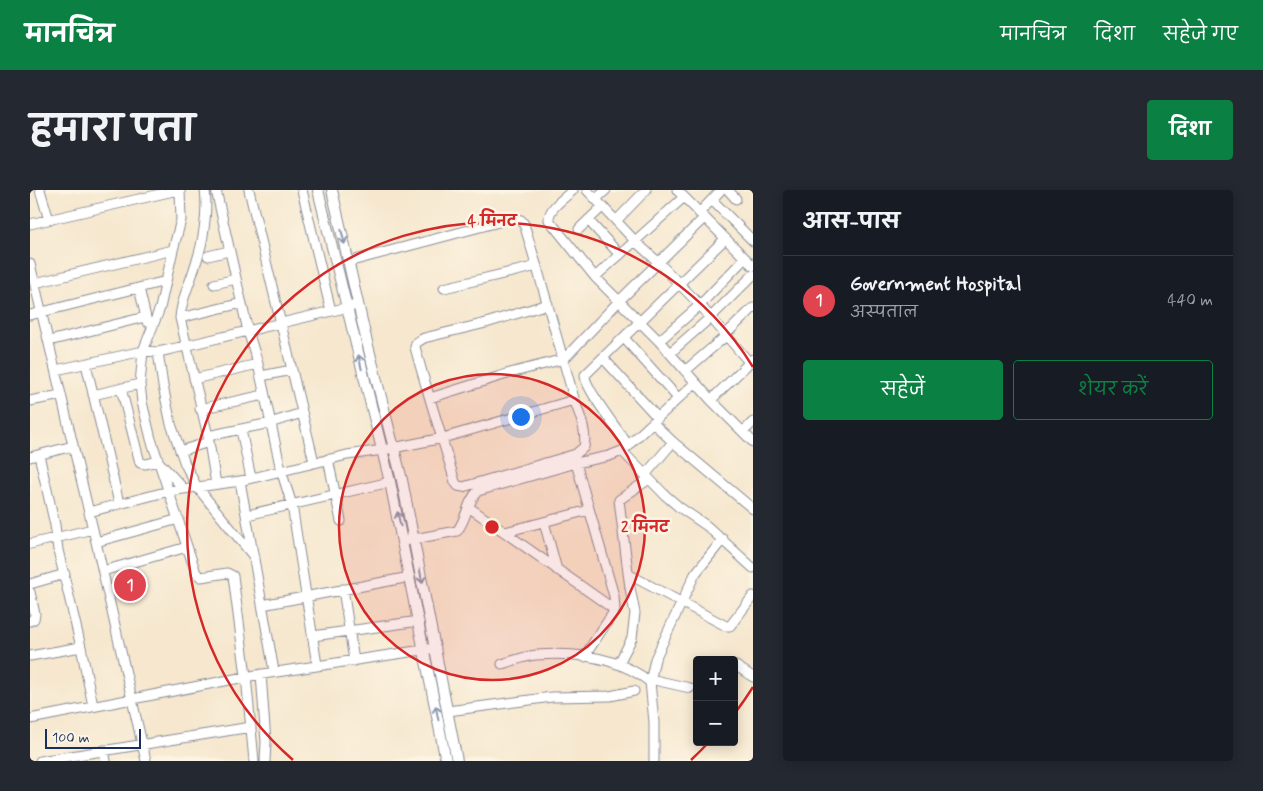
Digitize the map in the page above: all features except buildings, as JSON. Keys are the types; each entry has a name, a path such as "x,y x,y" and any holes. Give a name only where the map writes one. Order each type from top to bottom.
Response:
{"main road":[{"path":"318,190 383,450 419,621 430,649 448,711 457,761"},
{"path":"332,190 414,539 446,761"}],"street":[{"path":"40,190 49,220"},
{"path":"30,224 179,190 181,220 160,308 150,334"},
{"path":"205,190 206,212 199,254 181,307 180,318 208,440 216,484"},
{"path":"216,190 248,331 261,376 281,470 292,506 318,666"},
{"path":"249,190 314,462"},
{"path":"302,190 331,311"},
{"path":"572,190 551,211 548,216 549,220 595,277 659,341 695,383 753,442"},
{"path":"587,190 751,360 711,400"},
{"path":"579,229 588,220 606,190"},
{"path":"616,221 646,190"},
{"path":"678,190 753,266"},
{"path":"430,398 564,359 702,216 721,190"},
{"path":"728,190 736,200"},
{"path":"595,277 684,198"},
{"path":"712,200 753,241"},
{"path":"348,262 514,218 521,220 524,224 537,266 564,359 574,400 584,429 585,443 576,454 463,487 458,486 455,482 415,347 416,343 419,340 486,323 548,304"},
{"path":"588,220 620,255"},
{"path":"726,239 585,375 585,380 626,448 647,477 679,507 723,539 753,568"},
{"path":"35,283 173,250"},
{"path":"208,256 229,251"},
{"path":"659,341 700,305 745,258"},
{"path":"30,264 146,761"},
{"path":"444,288 537,266"},
{"path":"670,353 753,276"},
{"path":"214,284 236,279"},
{"path":"30,314 166,281"},
{"path":"140,288 150,334 151,352 163,386 191,488"},
{"path":"180,318 242,303"},
{"path":"56,370 187,346 358,305"},
{"path":"685,371 753,308"},
{"path":"49,340 146,317"},
{"path":"624,338 678,398"},
{"path":"151,352 140,384 145,418 187,547 199,576 204,577 227,573 233,576 266,742 265,761"},
{"path":"603,358 673,442 753,509"},
{"path":"86,364 119,503"},
{"path":"194,379 258,364"},
{"path":"261,376 292,370"},
{"path":"403,541 457,530 470,508 473,497 478,491 609,456 626,448 695,383"},
{"path":"93,395 140,384"},
{"path":"121,388 138,461 142,464 158,461 191,488 254,557"},
{"path":"30,401 61,395"},
{"path":"200,409 264,395"},
{"path":"89,512 169,491 240,481 328,459 442,438 574,400"},
{"path":"180,451 208,440 302,413"},
{"path":"743,432 753,422"},
{"path":"241,430 251,478"},
{"path":"619,663 632,638 635,613 628,574 620,500 647,477 673,442"},
{"path":"73,446 34,456 55,525 56,538 81,647 92,706"},
{"path":"328,459 341,521"},
{"path":"576,464 614,596 614,610 584,657"},
{"path":"240,481 274,671"},
{"path":"247,515 390,482"},
{"path":"470,508 614,610"},
{"path":"504,532 589,510"},
{"path":"96,542 178,519"},
{"path":"544,522 557,570"},
{"path":"30,544 93,529"},
{"path":"654,761 653,707 650,681 656,660 695,574 723,539"},
{"path":"102,571 187,547"},
{"path":"30,584 64,574"},
{"path":"628,574 728,626 750,607 753,596"},
{"path":"262,604 410,577"},
{"path":"343,589 354,660"},
{"path":"30,592 35,614 34,619 30,621"},
{"path":"313,636 419,621"},
{"path":"30,656 81,647"},
{"path":"30,719 274,671 430,649"},
{"path":"502,664 535,656 584,657 619,663 650,681 690,688"},
{"path":"738,667 753,677"},
{"path":"254,675 251,727 254,761"},
{"path":"448,711 535,699 610,696 634,691"},
{"path":"40,761 251,727"},
{"path":"104,750 106,761"}],"place":[{"name":"Government Hospital","path":"130,585"}]}
